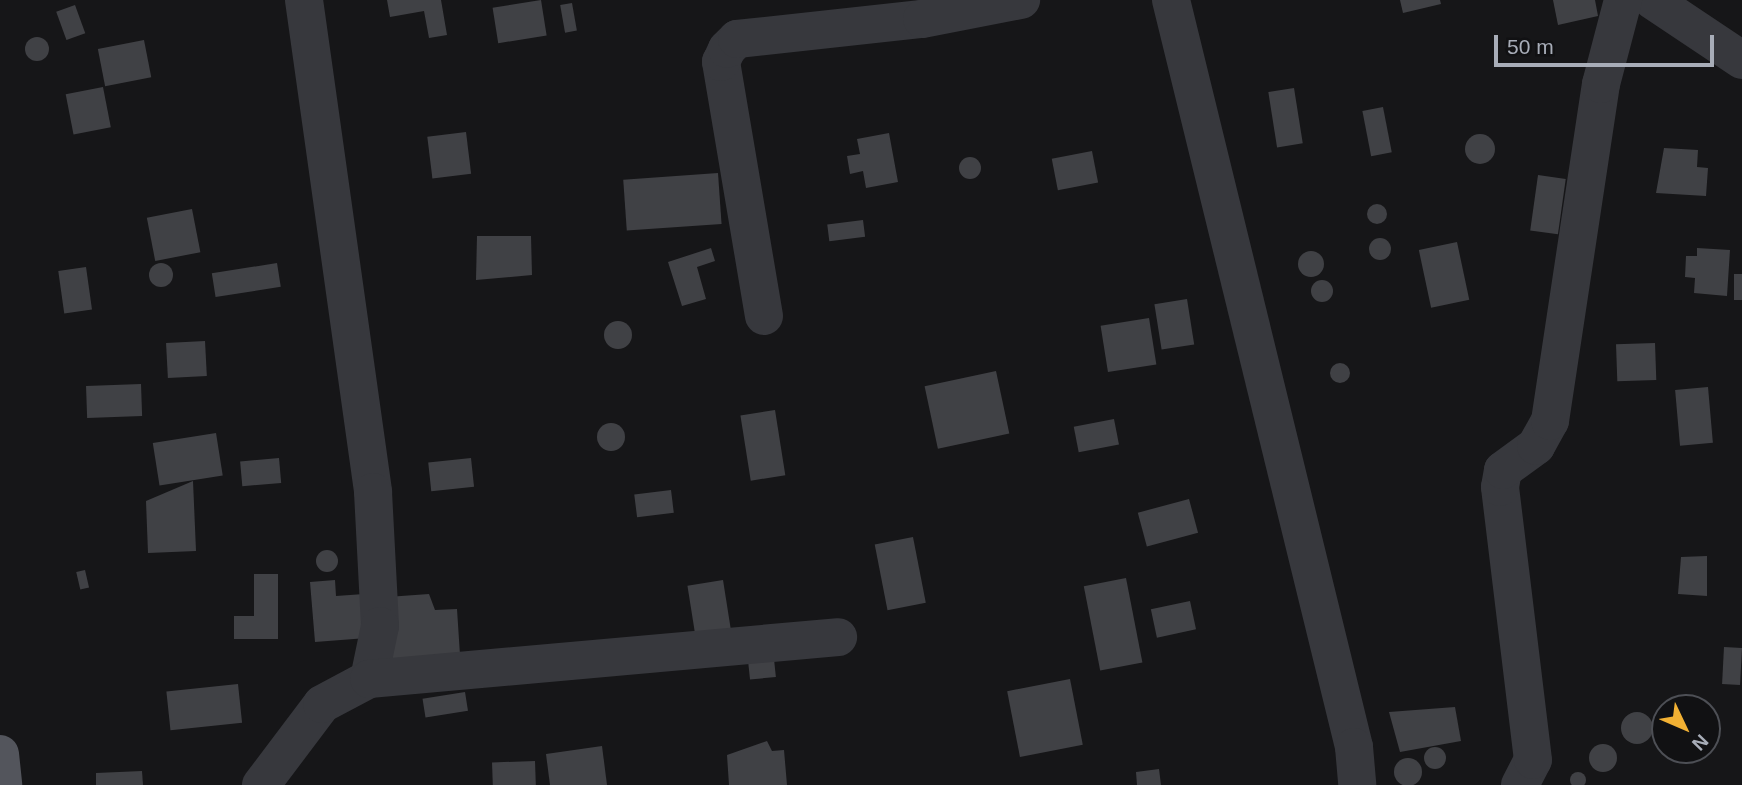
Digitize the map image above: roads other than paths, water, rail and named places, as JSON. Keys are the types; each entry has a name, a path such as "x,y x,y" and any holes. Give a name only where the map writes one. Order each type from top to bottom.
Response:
{"main road":[{"path":"0,754 3,785"}],"street":[{"path":"304,0 373,492 380,626 369,679"},
{"path":"764,316 721,62 727,49 737,39 922,19 1021,0"},
{"path":"1171,0 1354,747 1357,785"},
{"path":"1520,785 1533,760 1500,487 1503,470 1536,446 1550,421 1601,84 1623,0"},
{"path":"1652,0 1742,60"},
{"path":"261,785 323,704 369,679 838,638"}]}
